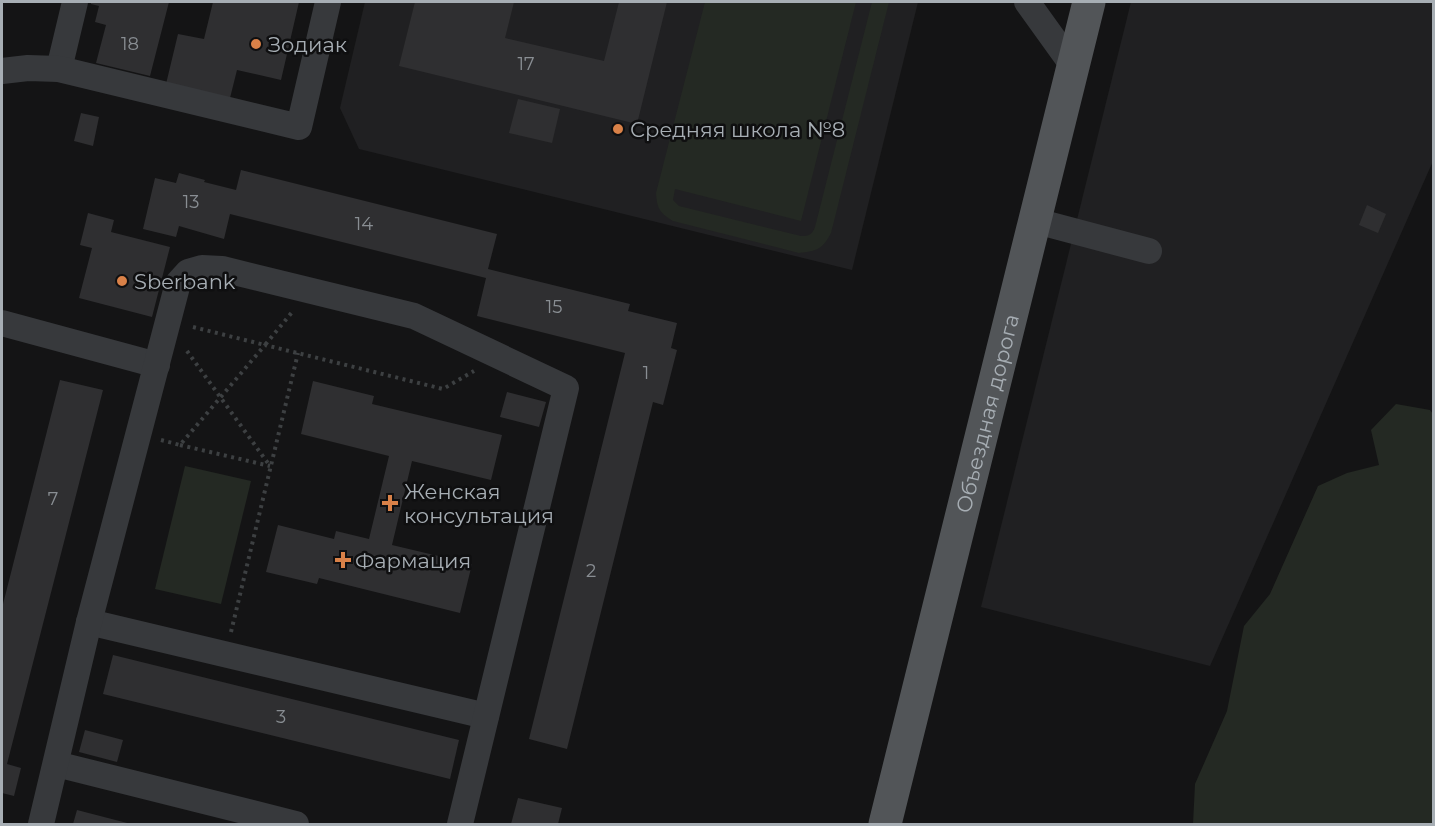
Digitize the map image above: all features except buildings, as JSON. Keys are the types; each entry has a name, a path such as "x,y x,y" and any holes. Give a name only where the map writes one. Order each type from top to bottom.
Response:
{"main road":[{"name":"Объездная дорога","path":"885,825 1089,2"}],"lane":[{"path":"60,69 75,2"},
{"path":"2,71 28,68 60,69 299,127 328,2"},
{"path":"1027,2 1074,66"},
{"path":"1036,221 1149,251"},
{"path":"41,825 89,622 178,283 188,272 202,268 222,269 414,316 566,388 460,825"},
{"path":"2,323 157,365"},
{"path":"89,622 486,716"},
{"path":"56,764 296,825"}],"path":[{"path":"180,445 310,291"},
{"path":"168,322 443,389 498,356"},
{"path":"168,322 271,467"},
{"path":"226,654 298,353"},
{"path":"138,435 271,467"}],"shaded area":[{"name":"Средняя школа №8","path":"365,2 918,2 852,270 359,149 340,108"},
{"path":"705,2 856,2 801,221 675,189 673,200 679,206 806,236 813,232 815,227 872,2 889,2 831,233 825,243 815,250 799,253 673,221 658,207 656,193"},
{"path":"1131,2 1433,2 1433,161 1210,666 981,607"},
{"path":"1396,404 1430,410 1433,414 1433,824 1193,824 1195,784 1227,711 1244,626 1270,594 1318,486 1347,473 1379,465 1371,430"},
{"path":"185,466 251,481 221,604 155,589"}],"place":[{"name":"Зодиак","path":"256,44"},
{"name":"Средняя школа №8","path":"618,129"},
{"name":"Sberbank","path":"122,281"},
{"name":"Женская консультация","path":"390,503"},
{"name":"Фармация","path":"343,560"}]}
